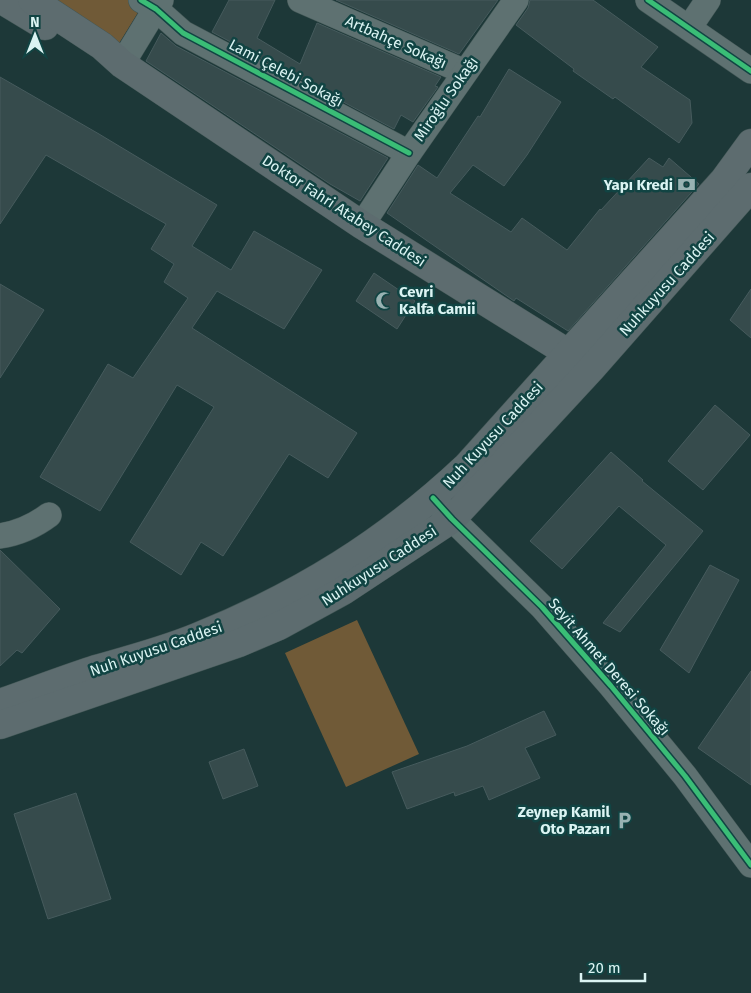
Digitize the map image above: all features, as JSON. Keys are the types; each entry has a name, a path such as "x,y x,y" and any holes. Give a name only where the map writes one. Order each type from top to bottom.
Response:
{"main road":[{"name":"Doktor Fahri Atabey Caddesi","path":"2,0 91,55 122,64"},
{"name":"Doktor Fahri Atabey Caddesi","path":"32,0 102,46 122,64 362,225 580,361"},
{"name":"Nuh Kuyusu Caddesi","path":"0,703 91,671 195,638 271,605 350,560 433,498 580,361 724,180 751,143"},
{"name":"Nuhkuyusu Caddesi","path":"0,725 239,643 279,626 343,591 452,519 580,361 751,188"}],"street":[{"name":"Artbahçe Sokağı","path":"300,0 465,72"},
{"name":"Miroğlu Sokağı","path":"362,225 409,153 516,0"},
{"path":"648,0 751,71"},
{"path":"689,28 708,0"},
{"path":"122,64 153,3"},
{"name":"Lami Çelebi Sokağı","path":"153,3 184,33 409,153"},
{"name":"Seyit Ahmet Deresi Sokağı","path":"433,498 542,607 611,686 686,776 751,864"},
{"path":"0,536 15,534 28,529 49,515"}],"shaded area":[{"path":"48,0 132,0 142,6 118,45"},
{"path":"357,620 419,754 346,787 285,653"}],"building":[{"path":"229,0 275,0 257,38 300,64 317,23 441,77 435,86 438,87 413,122 401,115 394,129 212,32"},
{"path":"336,0 498,0 459,54"},
{"path":"530,0 593,0 658,47 641,67 690,100 692,123 679,143 615,97 613,99 573,71 574,69 516,25 528,8"},
{"path":"161,33 176,46 388,158 360,201 330,184 146,61"},
{"path":"509,69 561,102 527,155 504,186 473,165 450,193 511,232 522,218 567,250 600,209 649,158 663,167 669,158 699,184 568,331 516,298 514,301 387,213 418,165 437,178 478,116 480,117"},
{"path":"0,77 217,205 192,246 231,270 254,231 322,270 284,329 217,291 192,328 357,433 328,478 289,454 223,556 201,542 181,575 130,542 214,407 177,385 100,511 40,477 108,364 133,378 188,298 164,282 174,264 151,249 166,224 46,155 0,224"},
{"name":"Cevri Kalfa Camii","path":"374,273 415,301 397,329 356,301"},
{"path":"0,284 44,310 0,378"},
{"path":"751,289 751,338 730,320"},
{"path":"715,405 750,435 703,490 668,461"},
{"path":"611,452 642,481 703,531 620,632 603,623 666,545 619,506 562,569 530,541"},
{"path":"0,550 60,609 22,653 17,650 0,666"},
{"path":"710,565 739,580 689,673 660,650"},
{"path":"751,671 751,785 698,748"},
{"path":"544,711 556,735 525,748 540,778 489,800 483,786 455,796 454,792 407,809 392,772 467,746"},
{"path":"244,749 258,786 223,799 209,762"},
{"path":"76,793 111,899 48,919 14,814"}],"cycle path":[{"path":"141,0 156,9 183,33 409,153"},
{"path":"648,0 751,71"},
{"path":"433,498 542,607 611,686 685,776 751,865"}],"place":[{"name":"Yapı Kredi","path":"687,185"},
{"name":"Cevri Kalfa Camii","path":"385,301"},
{"name":"Zeynep Kamil Oto Pazarı","path":"624,821"}]}
